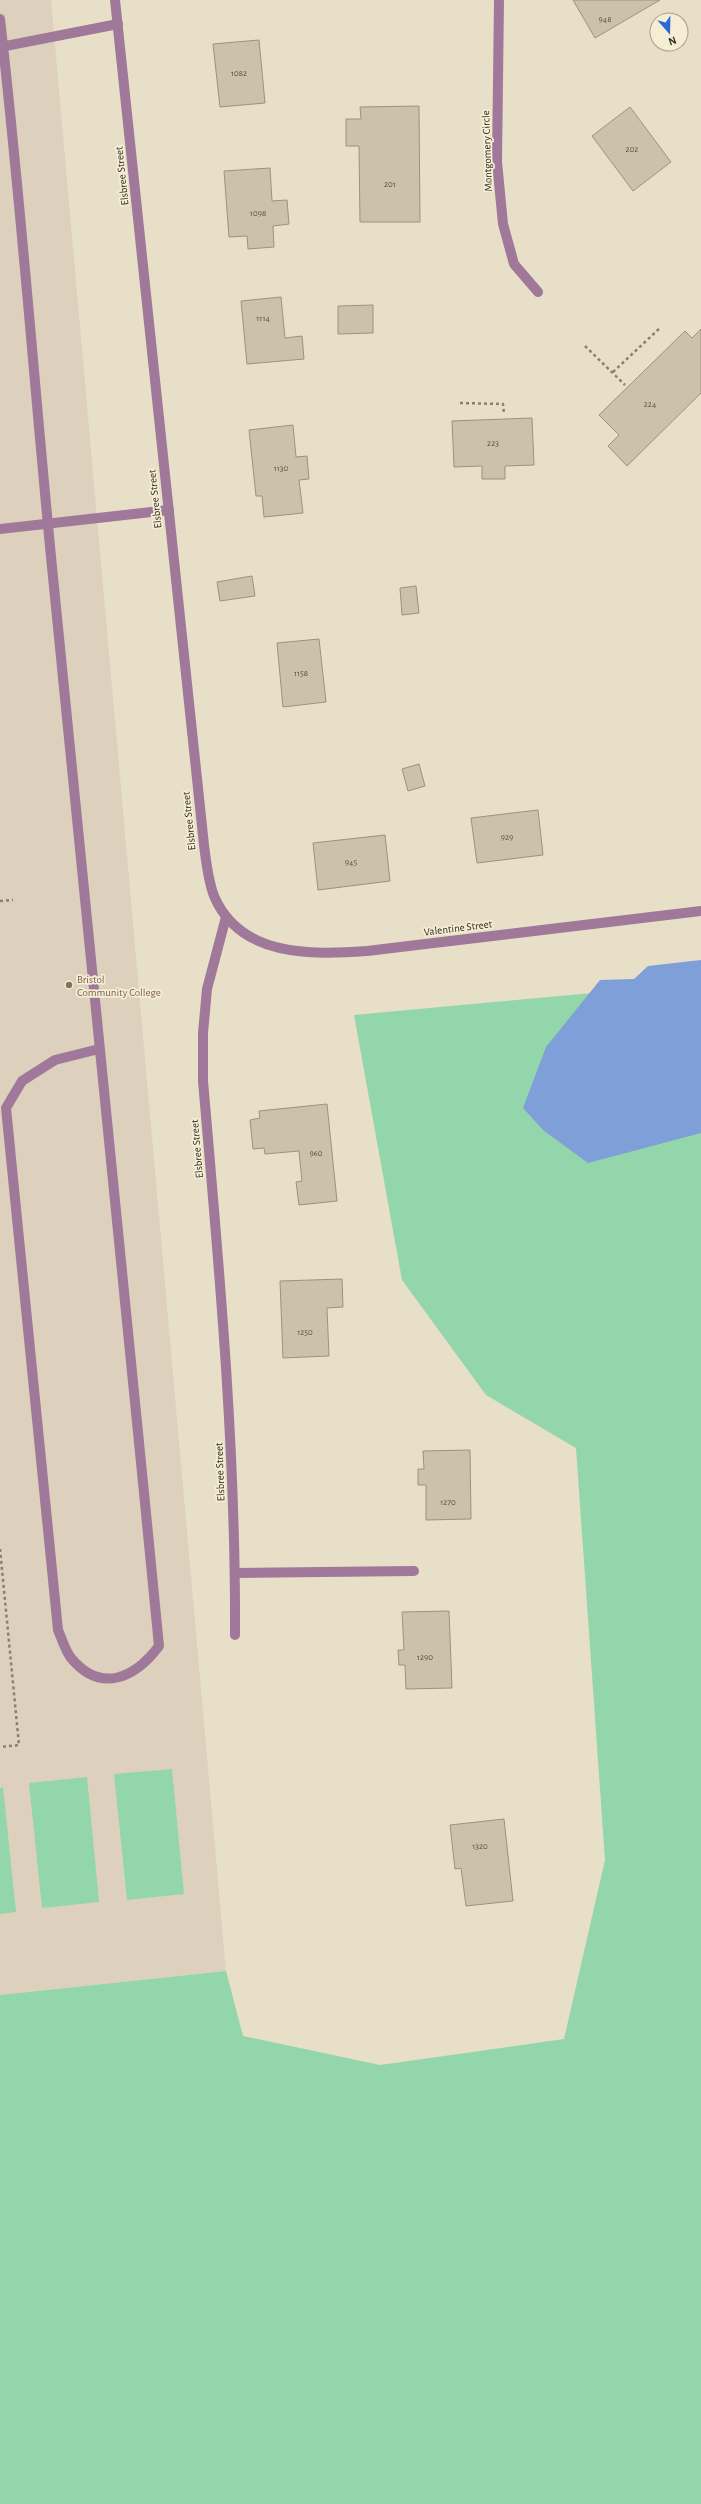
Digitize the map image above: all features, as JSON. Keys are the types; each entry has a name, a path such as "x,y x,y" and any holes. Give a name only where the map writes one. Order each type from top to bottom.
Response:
{"street":[{"name":"Elsbree Street","path":"115,0 207,868 214,896 226,917 207,989 203,1033 203,1081 227,1363 235,1573 234,1635"},
{"name":"Montgomery Circle","path":"499,0 497,162 503,224 514,264 538,292"},
{"path":"0,19 47,525 159,1646 147,1662 116,1680 91,1675 71,1657 58,1630 6,1108 22,1081 55,1060 99,1049"},
{"path":"2,46 118,24"},
{"path":"0,528 47,525 168,510"},
{"name":"Valentine Street","path":"226,917 254,939 272,947 309,953 328,954 367,951 701,911"},
{"path":"235,1573 414,1571"}],"path":[{"path":"613,372 662,327"},
{"path":"585,346 625,385"},
{"path":"460,403 503,404 504,414"},
{"path":"0,901 13,900"},
{"path":"0,1549 19,1745 0,1747"}],"shaded area":[{"name":"Bristol Community College","path":"0,0 51,0 226,1971 0,1995"}],"green space":[{"path":"701,983 701,2504 0,2504 0,1995 226,1971 243,2036 380,2065 564,2039 605,1860 576,1448 486,1395 402,1280 354,1015"},
{"path":"172,1769 184,1894 127,1900 114,1774"},
{"path":"87,1777 99,1902 42,1908 29,1783"},
{"path":"3,1787 16,1912 0,1914 0,1788"}],"water":[{"path":"701,960 701,1133 588,1163 543,1130 523,1108 546,1047 600,980 634,979 648,966"}],"building":[{"path":"573,0 660,0 595,38"},
{"path":"259,40 265,103 220,107 213,44"},
{"path":"419,106 420,222 360,222 359,146 346,146 346,119 361,119 360,107"},
{"path":"630,107 671,162 633,191 592,136"},
{"path":"270,168 272,201 287,200 289,224 273,226 274,247 248,249 247,236 229,237 224,171"},
{"path":"281,297 285,338 302,336 304,359 247,364 241,301"},
{"path":"373,305 373,333 338,334 338,306"},
{"path":"701,329 701,393 627,466 608,446 619,435 599,415 685,331 692,338"},
{"path":"532,418 534,465 505,466 505,479 482,479 482,466 454,467 452,421"},
{"path":"293,425 296,457 307,456 309,479 299,480 303,513 264,517 262,496 256,496 249,430"},
{"path":"252,576 255,596 220,601 217,582"},
{"path":"416,586 419,613 402,615 400,588"},
{"path":"319,639 326,702 283,707 277,643"},
{"path":"419,764 425,786 408,791 402,769"},
{"path":"538,810 543,855 477,863 471,818"},
{"path":"385,835 390,881 318,890 313,843"},
{"path":"327,1104 337,1201 299,1205 296,1182 302,1181 299,1151 265,1154 264,1148 253,1149 250,1120 260,1118 259,1111"},
{"path":"342,1279 343,1307 327,1308 329,1356 283,1358 280,1281"},
{"path":"470,1450 471,1519 426,1520 426,1485 418,1485 418,1469 424,1469 423,1451"},
{"path":"449,1611 452,1688 406,1689 405,1665 399,1665 398,1650 404,1650 402,1612"},
{"path":"504,1819 513,1901 466,1906 461,1868 455,1869 450,1825"}],"place":[{"name":"Bristol Community College","path":"69,985"}]}
